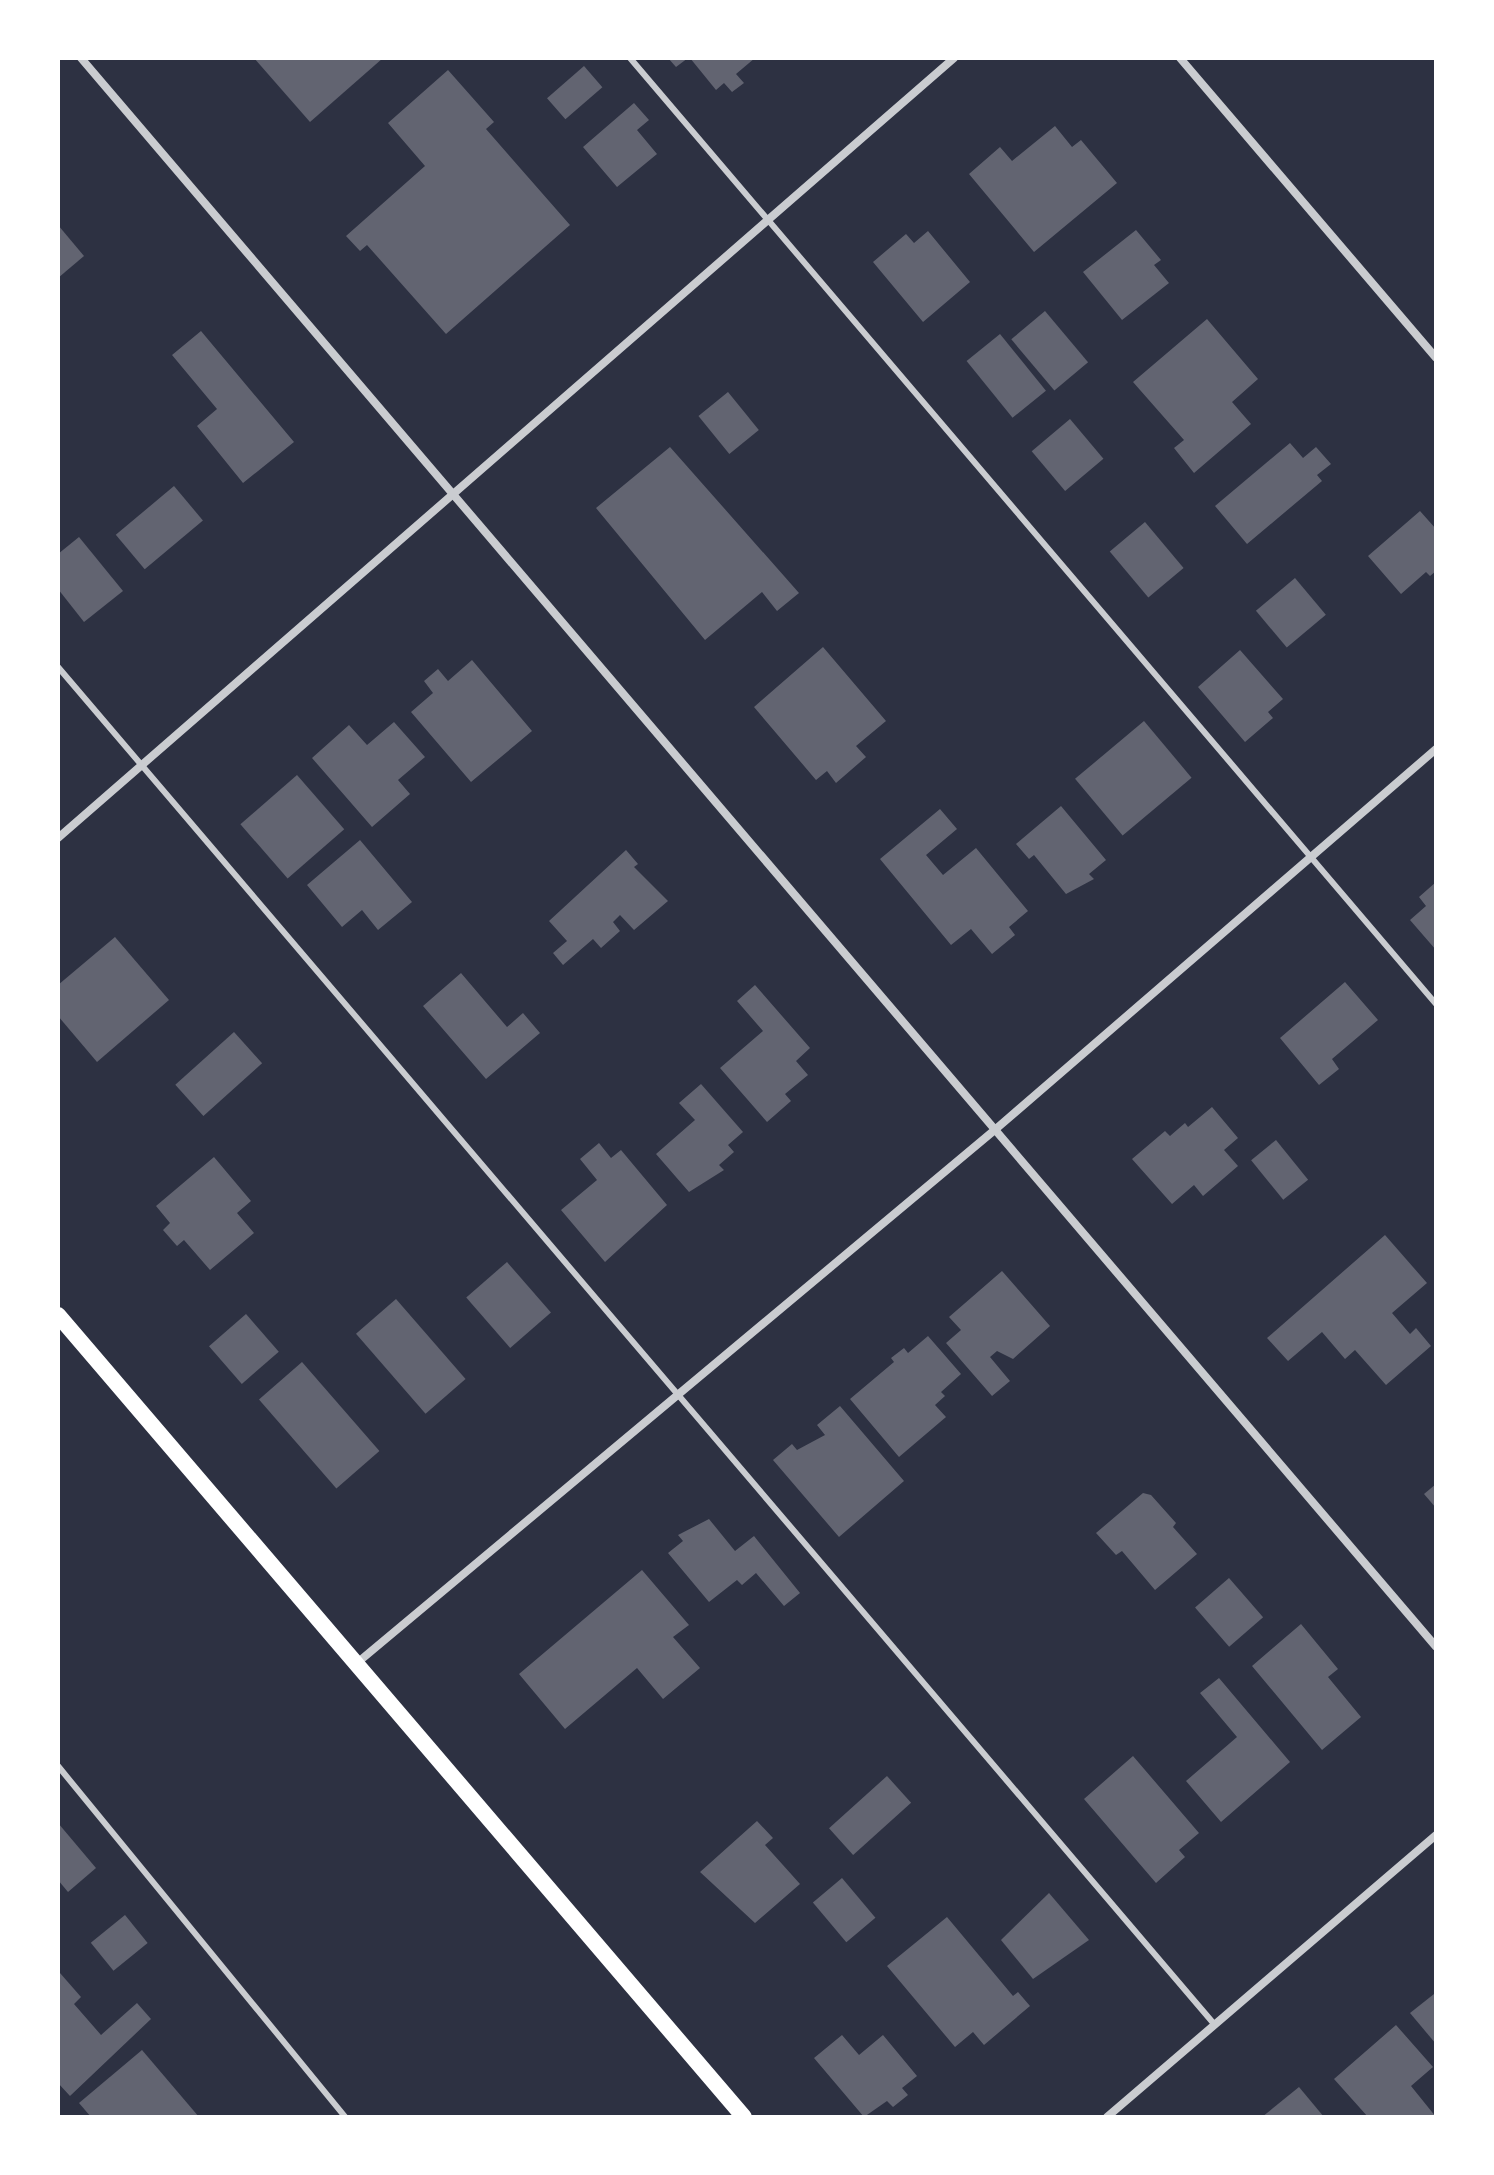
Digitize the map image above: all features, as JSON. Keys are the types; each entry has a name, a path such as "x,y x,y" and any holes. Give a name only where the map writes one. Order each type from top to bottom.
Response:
{"main road":[{"path":"58,1315 744,2117"}],"street":[{"path":"81,58 451,494 997,1128 1436,1647"},
{"path":"58,838 144,767 451,494 954,58"},
{"path":"1180,58 1436,358"},
{"path":"356,1664 997,1128 1436,749"},
{"path":"1107,2117 1436,1835"}],"lane":[{"path":"630,58 1436,1004"},
{"path":"58,667 674,1395 1214,2024"},
{"path":"58,1766 345,2117"}],"building":[{"path":"254,58 383,58 310,122"},
{"path":"668,58 688,58 676,67"},
{"path":"690,58 755,58 736,74 744,83 732,92 724,83 716,90"},
{"path":"584,66 602,87 565,119 547,98"},
{"path":"448,70 494,122 486,129 570,225 446,334 367,245 360,251 346,236 425,166 388,123"},
{"path":"634,103 649,120 637,130 657,154 617,187 583,147"},
{"path":"1055,126 1072,147 1081,140 1117,183 1034,252 969,174 1000,147 1012,161"},
{"path":"58,225 84,256 58,278"},
{"path":"1136,230 1161,260 1154,265 1169,283 1122,320 1083,272"},
{"path":"928,231 970,282 923,322 873,262 906,234 914,243"},
{"path":"1045,311 1088,362 1054,391 1011,339"},
{"path":"1207,319 1258,379 1232,402 1251,424 1194,473 1174,448 1184,440 1133,382"},
{"path":"201,331 294,442 243,483 197,426 217,409 172,355"},
{"path":"1000,334 1046,391 1013,418 967,361"},
{"path":"728,392 759,430 729,454 698,416"},
{"path":"1070,419 1103,459 1065,491 1032,451"},
{"path":"1290,443 1303,458 1316,447 1331,464 1317,475 1322,481 1247,544 1215,506"},
{"path":"670,447 799,593 777,611 762,592 705,640 596,508"},
{"path":"174,486 203,520 145,569 116,535"},
{"path":"1420,511 1436,529 1436,571 1430,576 1426,572 1401,594 1368,556"},
{"path":"1145,522 1184,568 1148,598 1110,552"},
{"path":"79,537 123,591 84,622 58,589 58,554"},
{"path":"1295,578 1326,615 1287,648 1256,611"},
{"path":"823,647 886,721 856,746 866,757 836,783 827,771 816,780 754,707"},
{"path":"1240,650 1283,699 1268,712 1273,718 1245,742 1198,687"},
{"path":"472,660 532,731 471,782 411,712 433,693 424,681 438,669 448,681"},
{"path":"1144,721 1192,778 1123,836 1075,779"},
{"path":"394,722 425,757 398,780 410,794 372,827 312,758 349,725 367,745"},
{"path":"297,775 344,829 288,879 240,824"},
{"path":"1061,806 1106,860 1089,874 1094,879 1066,894 1034,855 1029,859 1016,844"},
{"path":"940,809 957,829 926,855 943,875 976,848 1028,911 1009,927 1015,935 992,954 971,929 951,945 880,859"},
{"path":"360,840 412,902 378,930 362,910 342,927 307,885"},
{"path":"626,850 638,864 634,867 668,901 634,930 620,915 613,922 620,931 601,948 593,939 563,965 553,953 567,941 549,921"},
{"path":"1436,882 1436,950 1410,920 1426,906 1419,897"},
{"path":"115,937 169,1000 97,1062 58,1016 58,985"},
{"path":"461,973 507,1027 523,1013 540,1033 486,1079 423,1006"},
{"path":"1345,982 1378,1020 1332,1059 1339,1069 1319,1085 1280,1038"},
{"path":"755,985 810,1048 796,1061 808,1075 785,1094 791,1101 767,1122 720,1068 763,1031 737,1001"},
{"path":"234,1032 262,1063 203,1116 175,1085"},
{"path":"701,1084 743,1132 728,1145 734,1152 719,1165 724,1170 689,1192 656,1154 695,1120 679,1103"},
{"path":"1212,1107 1238,1138 1224,1150 1238,1166 1203,1196 1194,1185 1172,1204 1132,1159 1165,1131 1170,1136 1185,1123 1188,1127"},
{"path":"1276,1140 1308,1180 1283,1200 1251,1160"},
{"path":"599,1143 611,1158 621,1150 667,1205 605,1262 561,1210 597,1180 580,1159"},
{"path":"214,1157 251,1201 237,1213 254,1233 210,1270 184,1240 177,1246 163,1230 170,1223 156,1206"},
{"path":"1385,1235 1427,1283 1392,1313 1410,1334 1416,1328 1431,1346 1386,1385 1355,1350 1345,1359 1322,1332 1288,1361 1267,1338"},
{"path":"507,1262 551,1313 510,1348 466,1297"},
{"path":"1002,1271 1050,1326 1013,1359 997,1351 990,1357 1010,1381 992,1396 946,1343 961,1330 949,1317"},
{"path":"396,1299 466,1379 426,1414 356,1334"},
{"path":"246,1314 279,1352 242,1384 209,1346"},
{"path":"928,1336 961,1374 941,1392 945,1396 935,1405 946,1417 899,1457 850,1399 894,1362 891,1358 904,1348 908,1353"},
{"path":"302,1362 379,1451 336,1488 259,1399"},
{"path":"840,1406 904,1481 839,1537 773,1460 792,1444 797,1450 825,1435 817,1425"},
{"path":"1436,1484 1436,1508 1424,1494"},
{"path":"1143,1493 1151,1495 1176,1523 1173,1527 1197,1554 1155,1590 1122,1551 1116,1555 1096,1533"},
{"path":"709,1519 735,1551 754,1536 800,1593 784,1606 756,1573 742,1585 737,1580 709,1602 668,1553 683,1541 678,1535"},
{"path":"642,1570 689,1625 673,1637 700,1668 663,1699 637,1668 565,1729 519,1674"},
{"path":"1229,1578 1263,1617 1229,1647 1195,1608"},
{"path":"1301,1624 1338,1669 1328,1677 1361,1717 1322,1750 1252,1666"},
{"path":"1219,1678 1290,1762 1221,1822 1186,1781 1237,1737 1200,1693"},
{"path":"1133,1756 1199,1833 1179,1850 1185,1857 1156,1883 1084,1799"},
{"path":"887,1776 911,1803 853,1855 829,1828"},
{"path":"757,1821 773,1838 765,1845 800,1884 755,1923 700,1872"},
{"path":"58,1823 96,1868 68,1892 58,1880"},
{"path":"842,1878 875,1918 846,1942 813,1902"},
{"path":"1049,1893 1089,1940 1033,1979 1001,1940"},
{"path":"125,1915 148,1943 113,1971 91,1943"},
{"path":"947,1917 1013,1996 1018,1992 1030,2006 984,2045 973,2032 955,2047 887,1966"},
{"path":"60,1973 81,1997 74,2004 101,2035 137,2003 151,2019 70,2096 58,2083"},
{"path":"1434,1994 1436,1997 1436,2044 1410,2013"},
{"path":"1396,2025 1433,2067 1411,2086 1436,2117 1368,2117 1334,2079"},
{"path":"842,2035 859,2055 883,2035 917,2076 902,2088 908,2095 893,2107 887,2101 864,2117 814,2058"},
{"path":"142,2050 199,2117 91,2117 79,2103"},
{"path":"1299,2087 1324,2117 1262,2117"}]}
